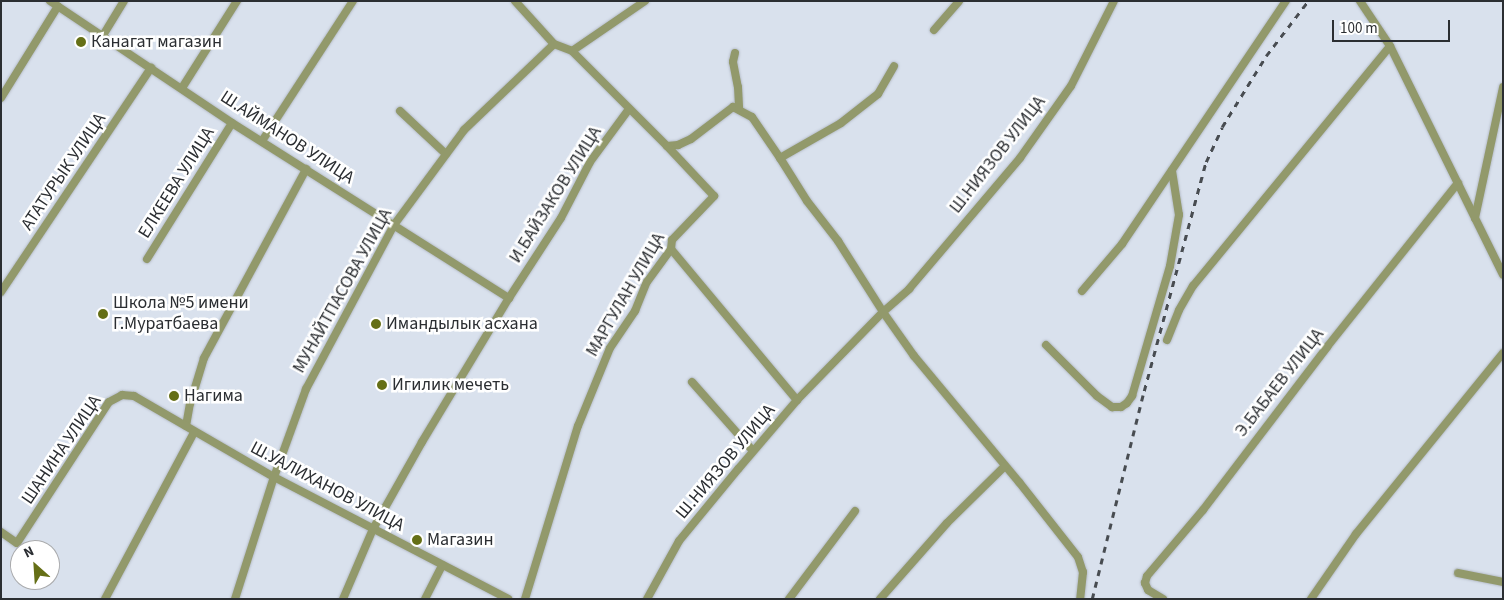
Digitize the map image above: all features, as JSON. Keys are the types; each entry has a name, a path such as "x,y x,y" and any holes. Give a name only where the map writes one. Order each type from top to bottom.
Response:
{"street":[{"name":"Ш.АЙМАНОВ УЛИЦА","path":"50,1 232,123 509,298"},
{"path":"102,37 124,1"},
{"path":"182,88 237,1"},
{"path":"262,141 353,1"},
{"path":"515,1 554,44 572,51 667,146 678,145 691,139 716,118 733,107 752,117 807,202 838,241 883,312 914,356 1078,557 1083,572 1080,599"},
{"path":"572,51 645,1"},
{"path":"934,30 959,1"},
{"name":"Ш.НИЯЗОВ УЛИЦА","path":"647,599 679,541 753,451 798,400 883,312 909,289 1020,158 1071,86 1114,1"},
{"path":"1082,291 1122,244 1286,1"},
{"path":"1360,1 1390,46 1503,275"},
{"path":"1,98 58,6"},
{"name":"МУНАЙТПАСОВА УЛИЦА","path":"235,599 274,477 306,389 394,224 464,130 554,44"},
{"path":"1167,340 1179,310 1193,286 1390,46"},
{"path":"735,53 733,62 738,87 738,108"},
{"path":"780,158 841,123 878,94 894,66"},
{"name":"АТАТУРЫК УЛИЦА","path":"1,292 151,68"},
{"path":"1475,218 1503,87"},
{"name":"И.БАЙЗАКОВ УЛИЦА","path":"343,599 373,529 422,442 509,298 561,218 590,162 629,109"},
{"path":"400,111 446,154"},
{"name":"ЕЛКЕЕВА УЛИЦА","path":"147,259 232,123"},
{"name":"МАРГУЛАН УЛИЦА","path":"526,599 578,426 592,387 610,348 635,311 647,282 671,249 672,240 714,196 667,146"},
{"path":"186,426 190,404 204,358 306,169"},
{"path":"1046,345 1097,396 1112,407 1122,407 1127,403 1132,396 1153,326 1173,249 1179,215 1172,171"},
{"name":"Э.БАБАЕВ УЛИЦА","path":"1163,599 1148,590 1145,583 1147,576 1203,510 1327,346 1458,183"},
{"path":"671,249 798,400"},
{"path":"1315,597 1356,534 1503,353"},
{"path":"692,382 753,451"},
{"name":"ШАНИНА УЛИЦА","path":"1,532 18,543 109,402 122,395 134,396 186,426"},
{"name":"Ш.УАЛИХАНОВ УЛИЦА","path":"186,426 274,477 508,599"},
{"path":"105,599 194,432"},
{"path":"880,599 947,523 1005,466"},
{"path":"789,599 855,511"},
{"path":"425,599 442,565"},
{"path":"1458,573 1503,582"}],"railway":[{"path":"1092,599 1144,391 1206,162 1222,127 1266,56 1308,1"}],"place":[{"name":"Канагат магазин","path":"81,42"},
{"name":"Школа №5 имени Г.Муратбаева","path":"103,314"},
{"name":"Имандылык асхана","path":"376,324"},
{"name":"Игилик мечеть","path":"382,385"},
{"name":"Нагима","path":"174,396"},
{"name":"Магазин","path":"417,540"}]}
